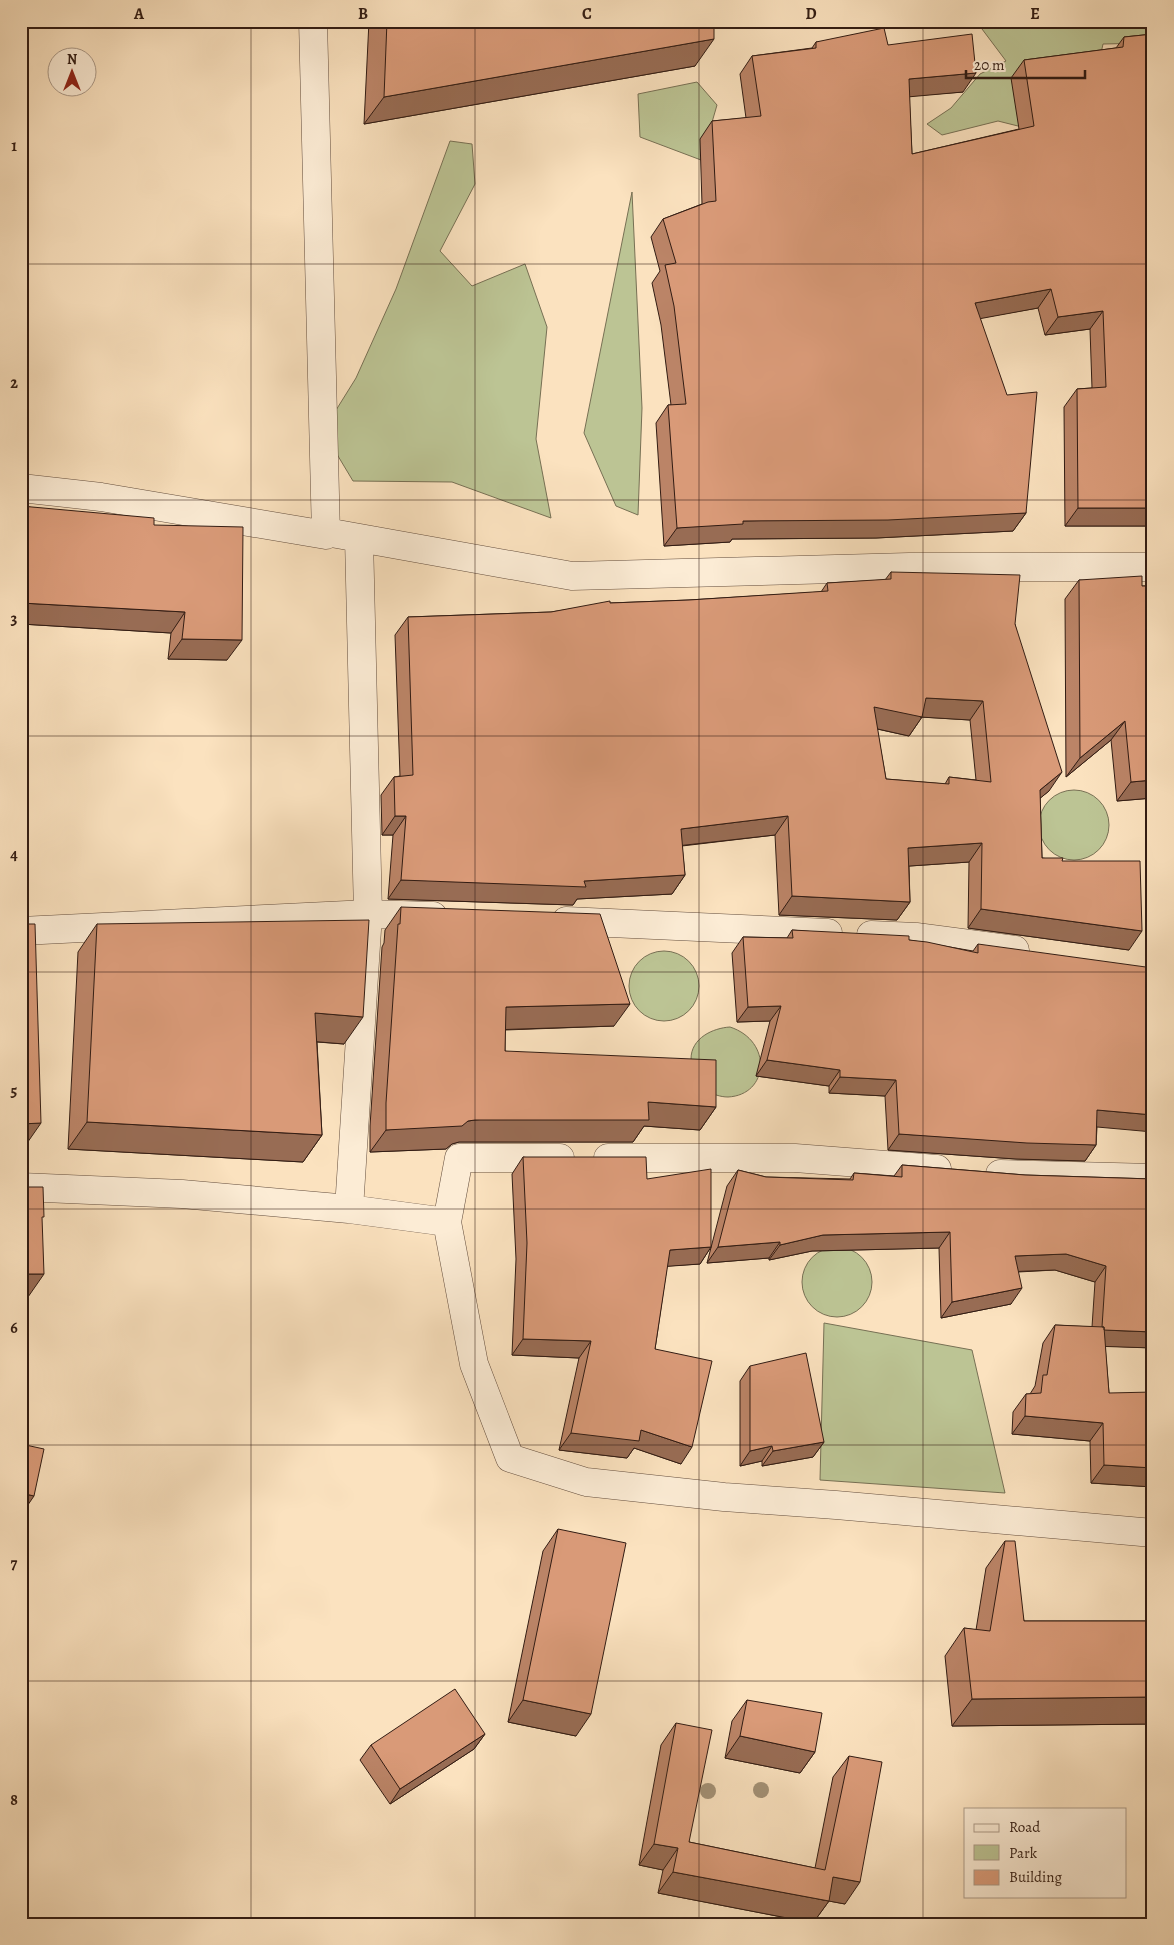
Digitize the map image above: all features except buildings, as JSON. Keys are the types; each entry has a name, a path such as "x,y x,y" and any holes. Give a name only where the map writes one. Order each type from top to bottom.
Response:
{"street":[{"path":"313,21 326,532"},
{"path":"21,488 102,497 326,535 326,532"},
{"path":"326,532 572,576 909,567 1153,567"},
{"path":"349,1209 368,914 360,538"},
{"path":"21,931 368,914 456,917"},
{"path":"544,920 916,937 1042,954"},
{"path":"1153,1178 1015,1175 795,1158 459,1158 446,1222 474,1364 510,1458 586,1482 724,1497 836,1504 1153,1533"},
{"path":"21,1187 182,1194 349,1209 446,1222"}],"green space":[{"path":"976,21 1153,21 1153,43 1103,44 1096,76 1026,128 998,121 942,135 927,124 951,108 980,74 1006,61"},
{"path":"697,82 717,105 701,160 640,137 638,94"},
{"path":"450,141 472,144 475,184 440,251 472,286 525,264 547,327 536,439 551,518 452,482 353,481 323,431 356,378 396,289"},
{"path":"632,192 642,408 638,515 616,506 584,433"},
{"path":"1074,790 1093,796 1103,806 1109,825 1103,844 1093,854 1074,860 1055,854 1045,844 1039,825 1045,806 1055,796"},
{"path":"664,951 683,957 693,967 699,986 693,1005 683,1015 664,1021 645,1015 635,1005 629,986 635,967 645,957"},
{"path":"730,1027 744,1034 754,1044 759,1055 760,1066 758,1078 752,1087 742,1094 725,1097 706,1091 691,1059 692,1052 699,1040 717,1029"},
{"path":"837,1247 856,1253 866,1263 872,1282 866,1301 856,1311 837,1317 818,1311 808,1301 802,1282 808,1263 818,1253"},
{"path":"824,1323 972,1350 1005,1493 820,1480"}]}
